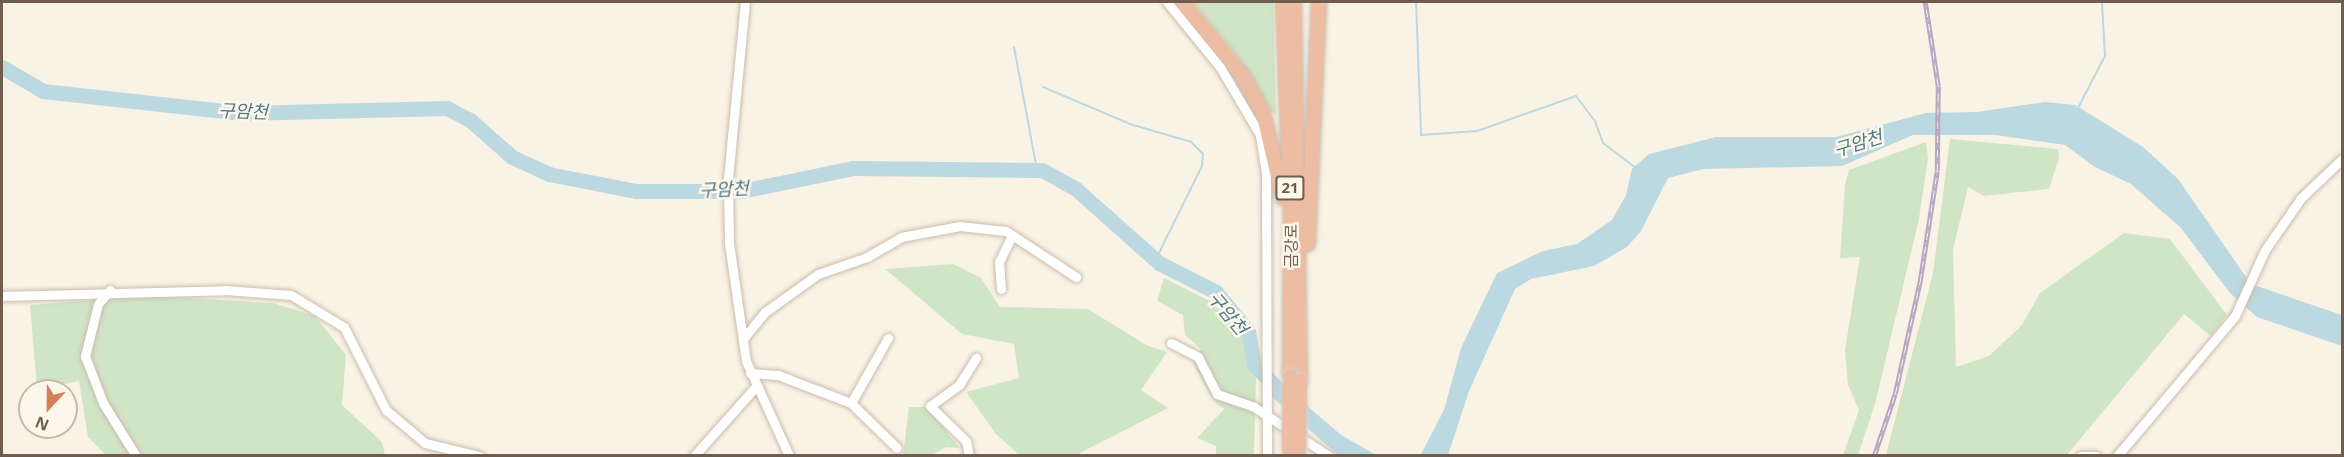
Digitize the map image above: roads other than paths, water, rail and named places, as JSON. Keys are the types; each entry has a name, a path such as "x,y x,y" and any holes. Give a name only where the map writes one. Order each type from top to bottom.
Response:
{"highway":[{"path":"1182,2 1243,76 1263,112 1282,189 1297,323"},
{"name":"금강로","path":"1283,2 1297,323"},
{"name":"금강로","path":"1292,453 1297,323 1294,2"},
{"path":"1297,323 1319,2"}],"street":[{"path":"745,2 728,180 729,243 750,373 789,456"},
{"path":"1167,2 1244,103 1260,135 1266,174 1263,354 1264,398 1269,419 1267,456"},
{"path":"2117,456 2235,316 2265,250 2301,198 2343,159"},
{"path":"743,339 765,312 818,274 867,257 901,237 960,226 1012,234 1076,277"},
{"path":"1001,289 999,262 1012,234"},
{"path":"2,296 110,290 225,290 291,295 344,327 386,410 424,443 479,456"},
{"path":"110,290 98,304 85,356 103,403 136,456"},
{"path":"851,403 888,338"},
{"path":"1171,342 1197,357 1217,394 1254,406 1269,419 1293,428 1329,456"},
{"path":"969,456 966,441 930,406 959,385 976,358"},
{"path":"750,373 778,375 851,403 897,448"},
{"path":"694,456 757,385"},
{"path":"2081,456 2096,456"}],"water":[{"path":"2045,102 2075,105 2143,147 2178,179 2251,284 2342,315 2342,346 2257,317 2230,293 2181,228 2131,184 2095,167 2065,145 1996,135 1913,135 1842,166 1703,169 1668,178 1641,231 1627,247 1594,266 1531,279 1515,289 1469,391 1448,455 1420,456 1444,410 1461,348 1497,273 1543,251 1577,244 1612,220 1626,195 1632,169 1649,154 1716,137 1836,137 1926,113 1977,112"},
{"path":"1270,374 1341,435 1376,455 1338,455 1271,396"}],"waterway":[{"path":"1416,2 1421,135 1477,131 1576,96 1595,121 1603,143 1636,168"},
{"path":"2078,108 2105,56 2102,2"},
{"path":"1014,47 1037,170"},
{"name":"구암천","path":"2,67 43,91 242,113 447,108 470,120 512,157 549,174 636,191 741,191 853,168 1042,170 1076,189 1159,263 1216,292 1248,331 1254,365 1276,387"},
{"path":"1043,87 1130,124 1191,142 1203,154 1202,166 1155,261"}],"railway":[{"path":"1874,456 1895,394 1920,281 1937,171 1938,86 1925,2"}]}
